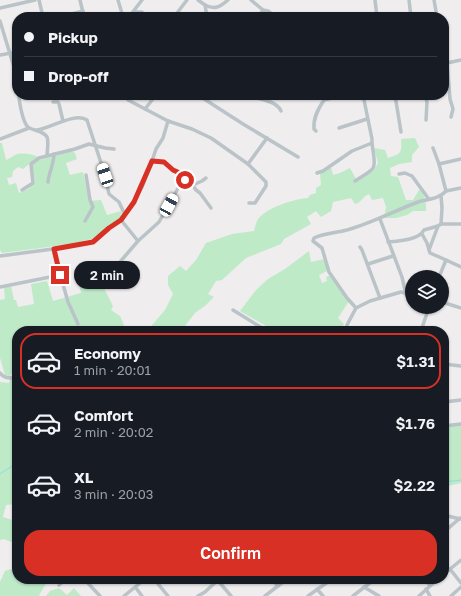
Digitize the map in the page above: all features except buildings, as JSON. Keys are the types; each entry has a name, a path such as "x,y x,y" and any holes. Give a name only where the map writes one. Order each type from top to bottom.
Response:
{"street":[{"path":"0,8 35,0"},
{"path":"39,0 42,12"},
{"path":"79,12 83,11 80,0"},
{"path":"118,0 122,12"},
{"path":"133,12 142,0"},
{"path":"178,12 187,0"},
{"path":"198,0 214,8 220,7 228,0"},
{"path":"251,0 263,10 268,12"},
{"path":"375,0 377,12"},
{"path":"409,0 410,12"},
{"path":"434,0 436,12"},
{"path":"205,4 206,12"},
{"path":"133,12 142,12"},
{"path":"0,24 12,63"},
{"path":"0,52 2,55 12,53"},
{"path":"449,62 461,60"},
{"path":"449,86 450,99 453,109 451,118"},
{"path":"19,100 19,107 23,112 29,128"},
{"path":"128,100 168,121 203,134 248,164 266,182 266,186 255,203 249,204"},
{"path":"145,109 152,100"},
{"path":"206,100 298,156"},
{"path":"260,100 274,103 280,107 281,111"},
{"path":"316,131 314,130 315,118 318,108 324,100"},
{"path":"355,182 373,168 374,163 372,139 364,100"},
{"path":"396,100 401,132"},
{"path":"426,100 426,120"},
{"path":"53,102 58,102 63,121"},
{"path":"37,130 80,117 86,119 110,194 119,202 125,215"},
{"path":"338,128 367,119"},
{"path":"0,256 93,242 121,220 134,202 156,149 163,138 168,121"},
{"path":"0,139 29,128 37,130 46,136 48,140 47,156"},
{"path":"248,164 267,138"},
{"path":"316,173 323,171 352,150 372,143"},
{"path":"22,190 34,182 31,166 32,162 47,156 89,144 114,149"},
{"path":"433,148 446,191"},
{"path":"48,182 49,174 53,165 54,154"},
{"path":"439,164 461,159"},
{"path":"152,161 164,162 173,170 182,174 185,180 193,184 211,208"},
{"path":"399,174 405,173 412,176 428,198"},
{"path":"120,262 138,241 159,222 181,183 182,174"},
{"path":"85,221 93,207 90,200 86,175"},
{"path":"193,184 196,184 206,178"},
{"path":"356,308 347,298 329,272 322,248 315,244 314,240 316,237 345,231 380,219 428,198 441,196 446,191 461,188"},
{"path":"429,250 439,225 442,208 441,196"},
{"path":"380,219 405,291"},
{"path":"121,220 138,241"},
{"path":"388,242 399,241 422,234 424,230 439,225 461,224"},
{"path":"422,234 430,253 461,267"},
{"path":"360,247 368,264 380,298"},
{"path":"54,249 68,302 78,324"},
{"path":"368,264 394,256"},
{"path":"442,270 446,260"},
{"path":"0,287 60,275"},
{"path":"347,326 356,308 370,301 396,293 401,292 405,294"},
{"path":"449,304 461,308"},
{"path":"233,310 259,326"},
{"path":"423,326 427,314"},
{"path":"449,365 461,366"},
{"path":"0,373 8,378 12,378"},
{"path":"449,401 461,400"},
{"path":"449,425 461,424"},
{"path":"449,516 460,519"},
{"path":"449,528 460,519"},
{"path":"461,560 450,569 461,583"},
{"path":"89,584 100,596"},
{"path":"124,596 140,584"},
{"path":"158,584 168,596"},
{"path":"198,596 214,584"},
{"path":"221,584 231,596"},
{"path":"265,596 271,594 281,584"},
{"path":"308,596 324,584"},
{"path":"353,596 368,584"},
{"path":"419,596 430,585"},
{"path":"364,587 379,596"},
{"path":"451,596 461,587"},
{"path":"136,588 142,596"},
{"path":"317,589 324,596"},
{"path":"426,589 430,596"}],"green space":[{"path":"415,138 419,147 412,155 412,162 399,164 390,168 391,176 398,177 406,200 413,200 420,190 425,200 426,211 413,211 407,215 396,218 384,218 386,207 383,198 372,200 369,194 355,204 351,198 333,202 331,211 321,217 316,211 307,217 311,224 284,239 281,244 246,258 222,280 216,281 208,294 214,297 195,313 185,326 151,326 165,310 173,294 168,285 168,276 180,266 186,271 196,260 206,243 232,234 254,231 258,219 268,211 289,202 308,198 310,195 316,193 316,188 321,185 320,174 331,167 333,175 350,168 357,181 374,170 378,163 374,148 385,150 388,158 400,152 401,139"},
{"path":"0,143 2,143 6,160 20,154 30,154 38,157 23,169 18,167 13,171 12,177 7,178 9,185 16,183 19,193 28,189 35,182 32,163 72,151 75,153 77,159 66,163 70,175 83,172 89,201 101,200 107,215 121,211 122,217 92,239 71,244 2,253 0,250"},
{"path":"309,251 311,262 324,259 329,270 319,275 322,283 327,281 326,277 331,275 349,301 338,318 344,324 343,326 266,326 240,311 256,290 268,279 285,269"},
{"path":"97,274 113,306 111,310 120,316 123,326 12,326 12,373 10,376 5,375 0,358 0,300 5,299 4,287 11,286 14,300 16,300 18,307 34,304 31,284 47,281 53,301 81,293 78,280"},
{"path":"10,379 12,379 12,504 6,505 3,517 12,520 11,542 4,539 0,540 0,382 9,383"},
{"path":"461,425 461,483 449,486 449,426"},
{"path":"12,570 12,584 46,584 39,595 40,596 0,596 0,582 5,571"},
{"path":"59,588 67,595 74,588 81,596 46,596 50,591"}],"waterway":[{"path":"0,474 12,466"},
{"path":"449,481 461,480"}],"route":[{"path":"60,275 54,249 93,242 121,220 134,202 142,187 152,161 164,162 173,170 182,174 185,180"}]}
